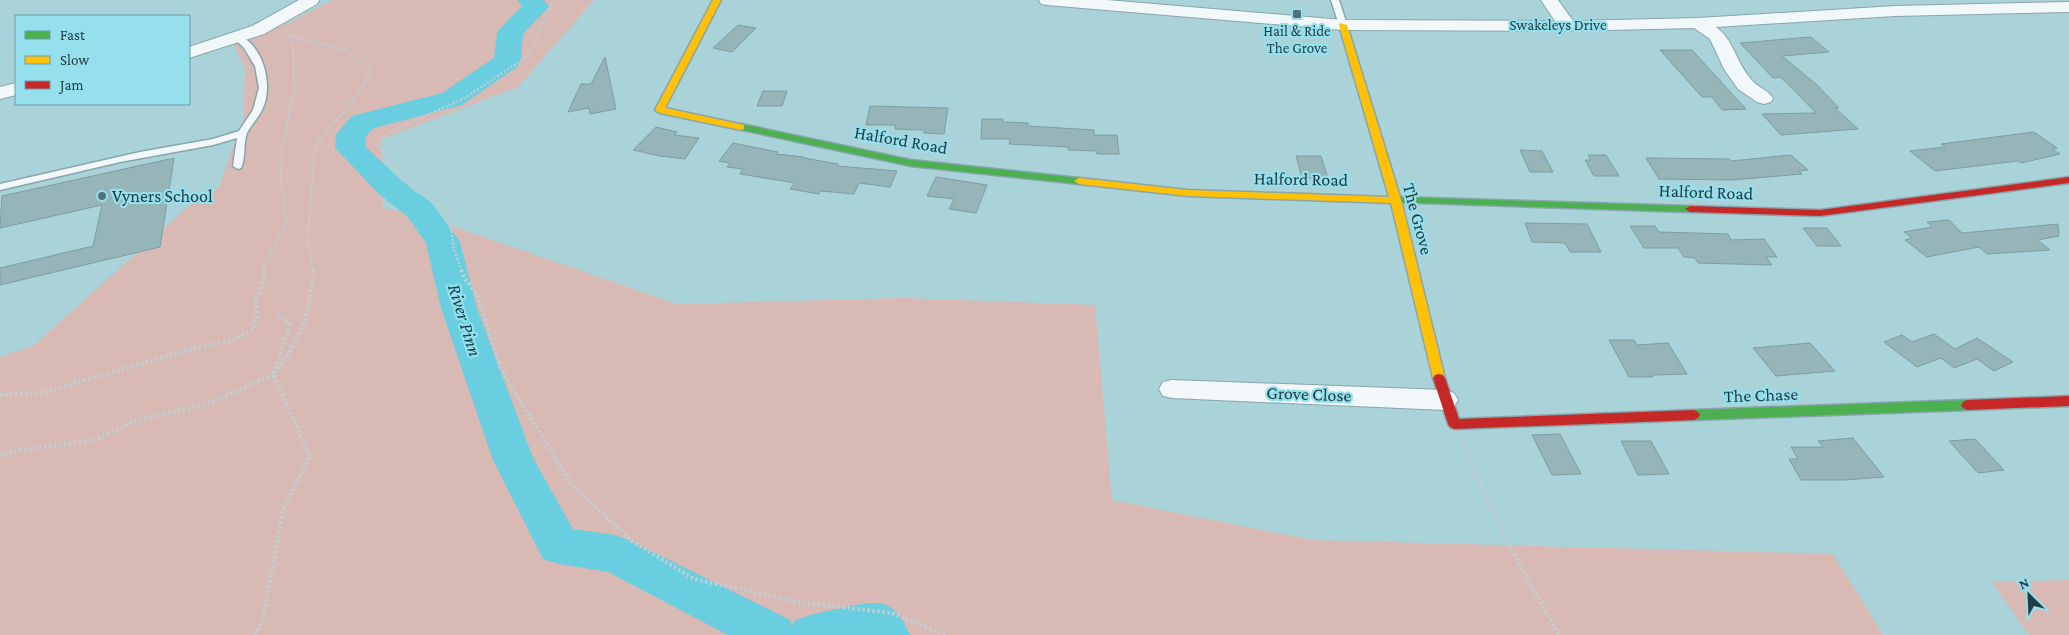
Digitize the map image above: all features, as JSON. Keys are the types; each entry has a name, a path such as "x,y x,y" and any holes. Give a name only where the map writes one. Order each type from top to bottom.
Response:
{"street":[{"path":"190,53 238,38 276,22 311,0"},
{"name":"Halford Road","path":"718,0 660,110 911,163 1188,193 1820,213 2069,180"},
{"name":"Swakeleys Drive","path":"1047,0 1343,25 1568,26 1698,22 1895,11 2069,7"},
{"path":"1549,0 1568,26"},
{"path":"1880,0 1895,11"},
{"path":"1698,22 1717,36 1733,69 1745,85 1764,98"},
{"name":"The Grove","path":"1343,25 1395,199 1445,400 1454,424"},
{"path":"0,93 15,89"},
{"name":"Grove Close","path":"1172,389 1445,400"},
{"name":"The Chase","path":"1454,424 2069,402"}],"lane":[{"path":"1335,0 1343,25"},
{"path":"238,38 251,48 261,68 264,91 257,114 243,132 238,166"},
{"path":"0,187 216,140 243,132"}],"path":[{"path":"552,0 528,56 464,98 386,134 377,146 413,190 449,212 454,250 465,279 477,294 501,370 566,476 571,484 632,541 694,579 804,603 892,613 946,635"},
{"path":"0,395 41,393 181,352 236,339 253,330 258,316 256,302 264,279 264,266 286,223 282,160 294,89 293,44 284,25"},
{"path":"0,456 20,450 92,442 141,419 209,404 273,375 286,359 305,321 314,275 308,236 315,146 361,90 371,69 344,50 290,36"},
{"path":"255,635 262,622 284,506 310,456 273,375 290,324 277,313"},
{"path":"1454,424 1496,520 1541,606 1559,635"}],"shaded area":[{"path":"333,0 594,0 518,87 382,139 383,208 420,215 677,304 903,298 1095,305 1112,500 1312,540 1833,554 1883,635 0,635 0,357 33,346 189,206 219,187 243,119 245,68 231,40 284,25"},
{"path":"2069,580 2069,635 2029,635 1992,582"}],"building":[{"path":"738,25 756,28 732,52 713,48"},
{"path":"1811,37 1829,52 1782,56 1817,85 1839,108 1835,108 1858,129 1781,135 1762,114 1816,113 1780,77 1773,78 1740,43"},
{"path":"1660,50 1692,50 1746,109 1722,110 1712,97 1702,97"},
{"path":"605,57 616,109 590,114 589,108 568,112 581,84 591,84"},
{"path":"763,91 787,91 782,106 757,106"},
{"path":"870,106 948,108 944,134 924,133 924,130 895,129 895,125 866,125"},
{"path":"982,119 1003,119 1003,122 1028,123 1028,126 1094,130 1094,135 1117,135 1119,154 1097,154 1096,151 1068,150 1068,147 1009,144 1010,139 981,139"},
{"path":"656,127 677,132 674,135 699,138 685,159 633,150"},
{"path":"2034,132 2057,148 2052,149 2060,154 2021,163 2018,161 1935,171 1910,151 1945,147 1941,144"},
{"path":"733,143 778,152 776,154 838,164 837,166 897,171 890,187 859,183 854,194 821,191 819,194 790,189 795,183 740,174 743,169 727,167 730,163 719,161"},
{"path":"1520,150 1542,151 1553,172 1530,172"},
{"path":"1588,155 1606,155 1619,176 1594,176 1585,160 1591,160"},
{"path":"1791,155 1808,170 1799,171 1802,174 1732,180 1659,179 1646,158 1729,159 1731,161"},
{"path":"1296,156 1321,156 1328,178 1302,178"},
{"path":"174,158 160,247 0,285 0,268 93,246 102,205 0,228 2,196"},
{"path":"936,177 987,185 976,213 949,209 954,199 927,196"},
{"path":"1949,220 1962,233 2058,224 2059,236 2038,240 2050,250 1987,254 1979,247 1927,257 1905,240 1912,238 1904,232 1932,227 1927,222"},
{"path":"1525,223 1587,224 1601,252 1570,252 1565,243 1532,242"},
{"path":"1630,226 1655,226 1659,232 1728,234 1731,240 1764,239 1777,257 1766,257 1772,265 1698,263 1695,258 1684,257 1678,248 1644,248"},
{"path":"1803,228 1827,228 1841,246 1817,246"},
{"path":"1934,334 1955,349 1977,338 2013,362 1994,371 1977,359 1954,368 1941,358 1917,367 1884,342 1902,335 1912,342"},
{"path":"1609,340 1634,340 1637,345 1668,343 1687,374 1629,377"},
{"path":"1810,343 1835,371 1776,376 1753,348"},
{"path":"1560,434 1581,474 1552,475 1532,435"},
{"path":"1853,438 1884,477 1844,480 1801,480 1789,459 1798,459 1791,447 1823,447 1818,441"},
{"path":"1975,439 2004,470 1978,473 1949,441"},
{"path":"1621,441 1651,441 1669,474 1638,475"}],"waterway":[{"name":"River Pinn","path":"530,0 536,7 510,32 507,61 452,99 363,122 351,134 350,148 391,188 419,209 443,242 459,308 513,460 559,546 615,554 773,635"},
{"name":"River Pinn","path":"812,635 874,622 887,635"}],"traffic: fast":[{"path":"741,127 911,163 1079,181"},
{"path":"1396,200 1690,209"},
{"path":"1694,415 1967,405"}],"traffic: slow":[{"path":"717,0 660,110 741,127"},
{"path":"1343,25 1395,199 1439,378"},
{"path":"1079,181 1188,193 1396,200"}],"traffic: jam":[{"path":"1690,209 1820,213 2069,180"},
{"path":"1439,378 1454,424 1694,415"},
{"path":"1967,405 2069,401"}],"place":[{"name":"Hail & Ride The Grove","path":"1297,14"},
{"name":"Vyners School","path":"102,196"}]}
